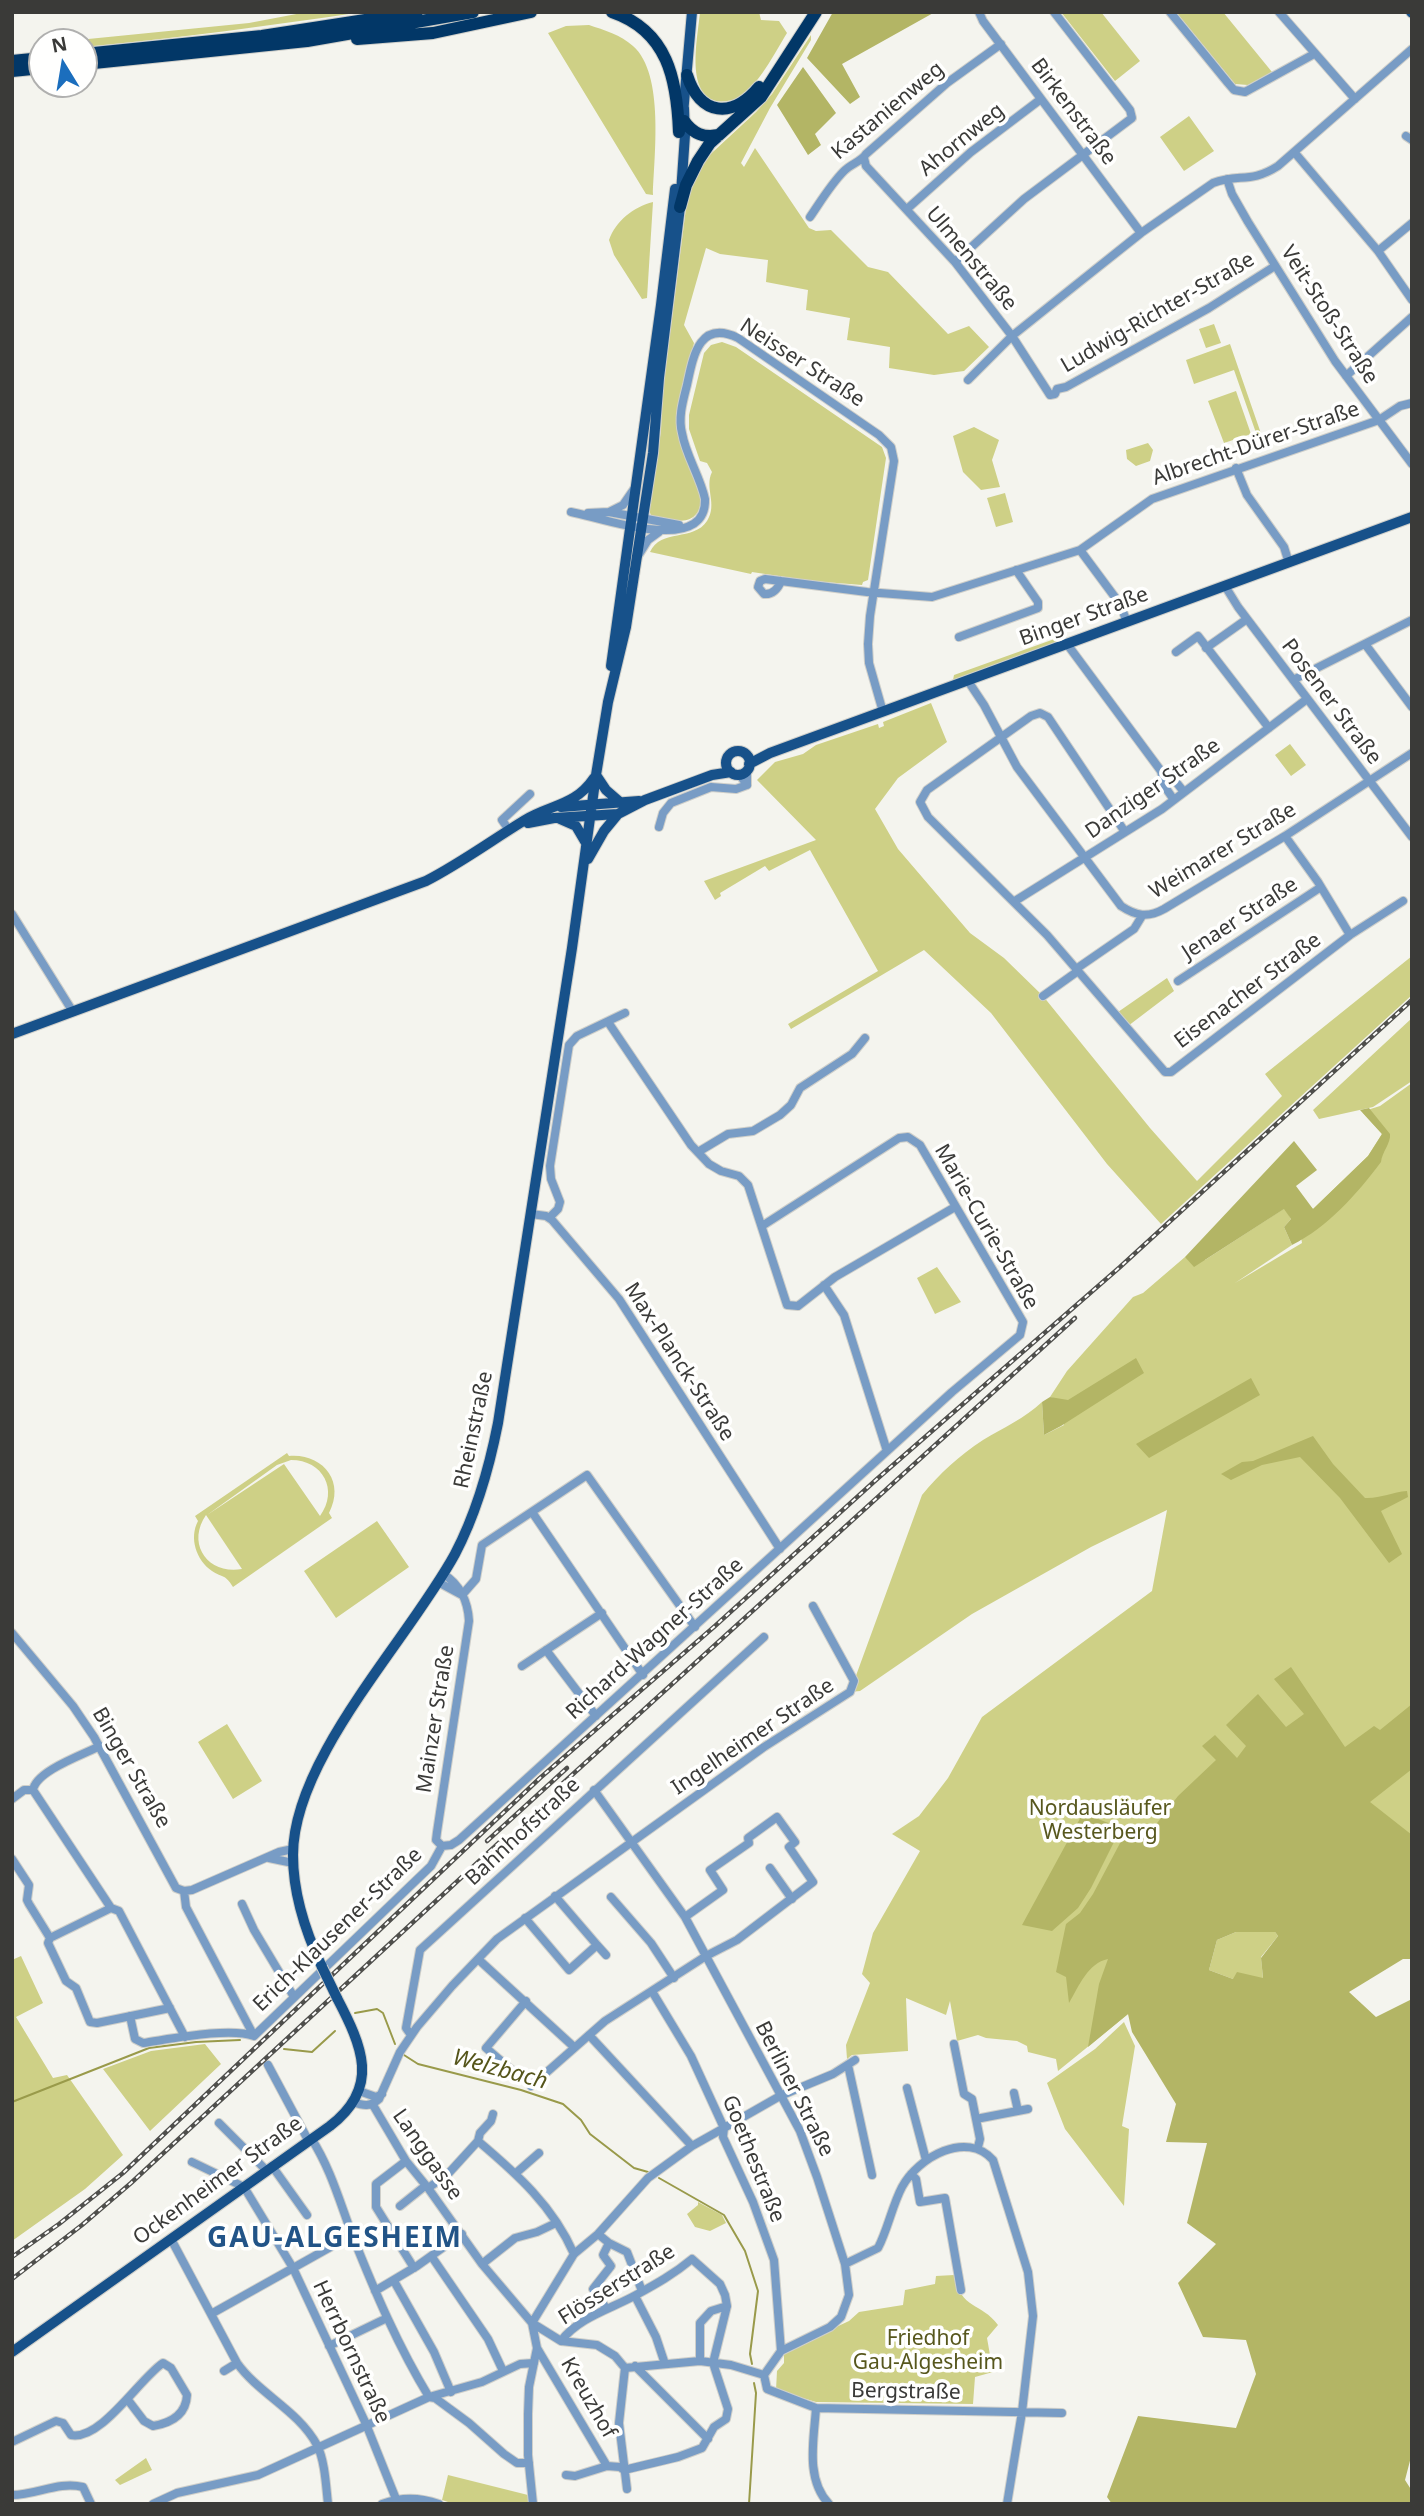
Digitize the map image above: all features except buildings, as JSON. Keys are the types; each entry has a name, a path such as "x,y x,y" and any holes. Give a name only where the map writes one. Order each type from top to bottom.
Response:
{"highway":[{"path":"98,53 262,36 417,12"},
{"path":"307,41 473,12"},
{"path":"98,63 307,41 407,36 531,12"},
{"path":"612,12 634,22 654,40 662,52 669,65 682,120 691,130 701,135 719,135"},
{"path":"687,75 695,94 706,105 720,109 735,106 757,89 800,26 805,12"},
{"path":"680,207 691,172 710,144 761,97 816,12"}],"main road":[{"path":"608,702 630,521 667,261 692,12"},
{"path":"608,702 626,627 655,433 680,207 682,120"},
{"name":"Binger Straße","path":"740,766 1412,517"},
{"name":"Rheinstraße","path":"337,1998 299,1906 293,1849 302,1803 317,1768 349,1714 441,1578 471,1521 490,1462 531,1214 608,702"},
{"path":"556,813 620,808 740,766"},
{"path":"12,1034 426,881 450,869 509,830 556,813 579,795 596,775 620,808"},
{"path":"584,867 598,840 620,808"},
{"path":"556,813 572,824 586,844"},
{"name":"Ockenheimer Straße","path":"12,2352 339,2118 354,2102 359,2091 362,2068 360,2047 337,1998"}],"street":[{"name":"Birkenstraße","path":"979,12 1140,233"},
{"path":"955,262 1024,199 1128,123 1133,116 1054,12"},
{"path":"1170,12 1228,83 1238,91 1245,92 1314,54"},
{"path":"1279,12 1354,99"},
{"name":"Kastanienweg","path":"810,217 835,180 852,163 864,158 866,153 927,100 1000,44"},
{"path":"968,380 1012,336 1140,233 1207,187 1227,179 1263,176 1295,153 1412,49"},
{"name":"Ahornweg","path":"907,209 971,152 1041,99"},
{"path":"1295,153 1378,251 1412,300"},
{"name":"Ulmenstraße","path":"864,158 866,166 955,262 1012,336 1037,378 1046,387"},
{"name":"Veit-Stoß-Straße","path":"1227,179 1232,194 1275,266 1346,376 1412,464"},
{"path":"1378,251 1412,223"},
{"name":"Ludwig-Richter-Straße","path":"1046,387 1046,393 1050,396 1055,394 1057,389 1066,387 1209,308 1275,266"},
{"path":"1346,376 1411,321"},
{"name":"Neisser Straße","path":"686,526 701,517 706,502 683,438 681,410 697,347 703,339 727,334 879,435 891,447 894,461 869,626 869,663 883,712"},
{"name":"Albrecht-Dürer-Straße","path":"873,592 932,597 1080,550 1152,499 1379,420 1400,406 1412,402"},
{"path":"1236,468 1247,495 1284,547 1289,562"},
{"path":"636,485 623,505 609,512 575,513 630,521 662,531"},
{"path":"609,512 630,521"},
{"path":"642,524 686,526"},
{"path":"637,560 648,540 662,531 686,526"},
{"path":"1080,550 1119,604 1127,622"},
{"path":"959,637 1038,608 1038,603 1016,570"},
{"path":"781,581 873,592"},
{"name":"Posener Straße","path":"1225,586 1412,837"},
{"path":"1206,648 1247,619"},
{"path":"1293,680 1412,620"},
{"path":"1176,652 1198,636 1269,728"},
{"path":"1067,644 1160,771 1163,783 1174,800"},
{"path":"1365,644 1412,708"},
{"name":"Weimarer Straße","path":"971,679 1017,767 1121,906 1142,916 1150,916 1164,909 1284,836 1412,753"},
{"name":"Danziger Straße","path":"1015,901 1174,800 1307,699"},
{"path":"1077,970 1015,901 928,817 920,802 927,790 1001,737 1031,716 1044,714 1125,832"},
{"path":"659,827 663,813 671,803 711,787 736,789 747,785 740,766"},
{"path":"1160,771 1172,777 1184,792"},
{"path":"509,830 502,820 530,794"},
{"name":"Eisenacher Straße","path":"1284,836 1321,887 1350,935"},
{"name":"Jenaer Straße","path":"1178,981 1321,887"},
{"name":"Eisenacher Straße","path":"1077,970 1165,1072 1171,1072 1350,935 1403,901"},
{"path":"12,914 73,1012"},
{"path":"1043,996 1134,929 1142,916"},
{"path":"531,1214 550,1217 558,1209 560,1202 550,1170 568,1048 574,1038 625,1013"},
{"path":"608,1022 698,1152 709,1164 739,1176 748,1185 786,1302 793,1307 824,1285 955,1207"},
{"path":"698,1152 728,1134 752,1131 780,1115 791,1105 800,1088 852,1054 865,1038"},
{"name":"Marie-Curie-Straße","path":"762,1226 899,1138 908,1137 920,1146 1012,1302 1023,1322 1020,1335 887,1451"},
{"name":"Max-Planck-Straße","path":"550,1217 619,1299 780,1549"},
{"path":"824,1285 844,1315 887,1451"},
{"name":"Richard-Wagner-Straße","path":"442,1846 459,1840 887,1451"},
{"path":"441,1578 456,1583 462,1595 475,1579 482,1545 587,1475 695,1627"},
{"path":"532,1512 643,1675"},
{"name":"Mainzer Straße","path":"442,1846 436,1840 436,1832 469,1621 462,1595"},
{"name":"Ingelheimer Straße","path":"411,2035 497,1939 764,1747 850,1692 854,1681 813,1606"},
{"path":"522,1665 602,1613"},
{"name":"Binger Straße","path":"12,1633 72,1706 100,1746 173,1885 184,1891 186,1907 254,2036"},
{"name":"Bahnhofstraße","path":"373,2105 382,2094 400,2052 411,2035 406,2028 420,1950 764,1637"},
{"path":"546,1650 596,1716"},
{"path":"100,1746 41,1776 33,1785 33,1790 111,1908 119,1911 185,2037"},
{"path":"12,1799 24,1790 33,1790"},
{"path":"594,1790 632,1843"},
{"path":"530,2086 605,2021 653,1993 706,1956 737,1940 813,1882 789,1847 795,1842 777,1817 748,1838 749,1843 709,1870 723,1890 685,1917"},
{"name":"Berliner Straße","path":"632,1843 685,1917 800,2131 845,2264 849,2295 841,2317 830,2327 781,2351 764,2375"},
{"name":"Erich-Klausener-Straße","path":"254,2036 431,1866 442,1846"},
{"path":"184,1891 192,1890 279,1852 293,1849"},
{"path":"12,1858 29,1885 29,1905 50,1938"},
{"path":"266,1858 293,1863"},
{"path":"770,1868 792,1899"},
{"path":"555,1896 606,1955"},
{"path":"611,1897 651,1943 674,1978"},
{"path":"242,1904 254,1930 295,1997"},
{"path":"111,1908 50,1938 48,1943 66,1981 76,1988 90,2022 170,2008"},
{"path":"525,1918 569,1970 597,1945"},
{"path":"478,1959 574,2047"},
{"name":"Goethestraße","path":"653,1993 691,2056 724,2128 723,2137 753,2202 774,2260 781,2351"},
{"path":"513,2071 486,2048 526,2001"},
{"path":"130,2015 135,2039 143,2043 244,2032 254,2036"},
{"path":"589,2035 692,2146"},
{"path":"954,2045 964,2094 972,2099 980,2139 978,2147"},
{"path":"533,2504 528,2414 529,2387 537,2348 533,2323 574,2254 598,2234 648,2178 692,2146 780,2096 833,2074 852,2062 872,2175"},
{"path":"268,2065 309,2139 321,2153 375,2291 410,2365 429,2397 435,2398 469,2423 517,2463 529,2463"},
{"path":"907,2088 926,2160"},
{"path":"359,2091 376,2097 382,2094"},
{"path":"1014,2093 1018,2111"},
{"path":"354,2102 373,2105"},
{"name":"Langgasse","path":"373,2105 405,2161 482,2264 533,2323 561,2341"},
{"path":"976,2119 1028,2109"},
{"path":"400,2206 447,2175 478,2141 480,2133 491,2121 493,2114"},
{"path":"219,2123 269,2168 307,2215"},
{"path":"478,2141 531,2187 568,2239 574,2254"},
{"path":"845,2264 878,2248 902,2187 926,2160 967,2146 978,2147 993,2160 1028,2272 1033,2316 1022,2412 1007,2504"},
{"path":"516,2173 539,2153"},
{"path":"405,2161 376,2183 376,2207 414,2268"},
{"path":"192,2162 244,2187"},
{"path":"911,2174 916,2179 920,2202 945,2198 961,2290"},
{"name":"Herrbornstraße","path":"244,2187 293,2268 366,2424 396,2500"},
{"path":"482,2264 514,2238 556,2223"},
{"path":"375,2291 432,2257 462,2234"},
{"path":"598,2234 627,2252 664,2364"},
{"path":"211,2314 352,2235"},
{"path":"171,2239 246,2376 300,2421 318,2446 328,2504"},
{"path":"606,2308 593,2288 611,2266 603,2255 609,2243"},
{"path":"432,2257 488,2339 503,2371"},
{"name":"Flösserstraße","path":"561,2341 568,2332 606,2308 669,2278 692,2259 720,2284 727,2306"},
{"path":"394,2281 434,2352 451,2392"},
{"path":"700,2361 700,2323 711,2311 727,2306"},
{"path":"624,2470 678,2457 702,2448 715,2427 726,2419 728,2409 713,2363 727,2306"},
{"path":"329,2346 387,2318"},
{"path":"561,2341 597,2345 615,2356 625,2368 619,2423 627,2489"},
{"name":"Kreuzhof","path":"537,2348 560,2382 607,2466"},
{"path":"625,2368 700,2361 731,2365 764,2375"},
{"path":"12,2442 58,2421 63,2423 71,2435 79,2436 108,2417 165,2363 171,2368 187,2395 185,2406 176,2418 153,2426 144,2421 128,2400"},
{"path":"224,2371 237,2363"},
{"path":"153,2504 177,2493 258,2475 429,2397 482,2382 520,2364 534,2363"},
{"path":"635,2366 708,2439"},
{"name":"Bergstraße","path":"764,2375 767,2389 816,2408 1062,2413"},
{"path":"816,2408 813,2470 824,2502"},
{"name":"Kreuzhof","path":"566,2475 575,2476 607,2466 624,2470"},
{"path":"12,2495 73,2485 83,2487 90,2504"},
{"path":"382,2504 419,2498 439,2504"}],"green space":[{"path":"307,12 362,12 98,45 98,38 249,23"},
{"path":"700,12 759,12 761,20 779,21 787,33 759,78 736,99 716,101 706,96 700,87 696,49"},
{"path":"833,12 935,12 842,64 860,97 850,104 807,58"},
{"path":"1061,12 1101,12 1140,61 1115,81"},
{"path":"1176,12 1223,12 1272,72 1248,85 1235,84"},
{"path":"589,25 618,36 633,46 643,59 650,76 654,95 656,139 653,195 646,194 548,33 566,26"},
{"path":"811,35 811,40 741,163 744,167 755,148 809,228 816,231 831,230 868,267 888,272 948,334 969,326 989,347 964,371 934,375 889,368 890,347 847,340 850,318 806,310 808,290 766,282 768,260 720,254 706,248 684,325 694,343 679,410 701,495 700,506 692,518 685,520 652,517 648,509 661,431 662,396 687,200 701,163 772,94"},
{"path":"803,67 836,113 815,134 821,145 808,155 777,105"},
{"path":"1189,116 1214,151 1184,171 1160,137"},
{"path":"653,202 647,298 642,299 614,255 609,240 626,216"},
{"path":"1214,324 1221,343 1206,348 1199,329"},
{"path":"722,342 736,347 882,447 886,458 868,580 862,585 751,574 650,552 662,540 701,527 710,515 709,484 712,472 707,463 700,461 689,429 689,415 704,353 711,345"},
{"path":"1230,344 1266,448 1262,450 1234,370 1194,384 1186,360"},
{"path":"1236,391 1251,434 1224,443 1208,401"},
{"path":"974,427 999,440 992,460 1000,487 981,490 963,472 953,436"},
{"path":"1148,443 1153,450 1150,461 1136,466 1127,459 1126,450"},
{"path":"1005,493 1013,522 996,527 987,498"},
{"path":"1060,637 1061,640 1046,649 957,681 953,680 954,675"},
{"path":"931,703 947,742 898,778 875,809 898,849 970,933 1004,958 1043,996 1150,1128 1197,1181 1282,1096 1265,1074 1412,956 1412,995 1161,1224 1107,1164 991,1013 924,950 791,1029 788,1024 878,971 810,850 769,871 765,866 720,893 721,896 715,900 704,881 816,840 757,780 775,762 803,754 816,745 878,724 879,728 884,726 883,722"},
{"path":"1290,744 1306,765 1291,776 1275,755"},
{"path":"1167,978 1174,991 1128,1026 1118,1012"},
{"path":"1412,1018 1412,1081 1373,1107 1319,1119 1313,1110"},
{"name":"Nordausläufer Westerberg","path":"1412,1083 1412,1851 1316,1826 1133,2010 1058,2071 1056,2059 1028,2052 1027,2046 1017,2041 978,2035 957,2041 950,2001 946,2015 906,1998 908,2051 852,2055 847,2059 846,2045 870,1983 862,1974 873,1933 920,1851 892,1834 919,1816 948,1778 982,1717 1152,1591 1167,1510 1091,1547 972,1614 860,1691 850,1692 922,1495 966,1452 1042,1402 1044,1435 1064,1425 1053,1398 1050,1397 1067,1371 1133,1297 1143,1293 1185,1257 1205,1260 1285,1208 1291,1219 1284,1227 1292,1245 1235,1283 1302,1243 1309,1205 1313,1209 1368,1156 1382,1134 1364,1111 1380,1106"},
{"path":"1369,1108 1390,1134 1381,1162 1352,1198 1318,1229 1292,1245 1284,1227 1291,1219 1284,1209 1194,1267 1185,1257 1294,1141 1317,1170 1296,1186 1313,1209 1368,1156 1382,1134 1360,1110"},
{"path":"937,1267 961,1302 935,1314 917,1278"},
{"path":"1136,1358 1144,1373 1044,1435 1042,1402 1050,1397 1068,1400"},
{"path":"1251,1378 1260,1395 1149,1458 1136,1444"},
{"path":"1313,1436 1333,1464 1365,1498 1407,1491 1408,1497 1381,1511 1402,1554 1389,1563 1340,1498 1300,1457 1262,1465 1231,1480 1221,1474 1242,1462 1253,1461"},
{"path":"287,1453 289,1456 301,1456 321,1464 333,1480 334,1501 329,1513 332,1518 233,1587 226,1578 206,1566 198,1555 194,1541 198,1521 195,1516","holes":["291,1460 312,1465 325,1478 328,1496 320,1516 284,1464 207,1515 277,1465","206,1515 242,1569 219,1567 204,1555 198,1537"]},
{"path":"377,1521 409,1567 336,1618 304,1571"},
{"path":"1291,1667 1345,1747 1374,1726 1380,1730 1412,1704 1412,1769 1370,1802 1412,1835 1412,1959 1403,1959 1349,1992 1376,2017 1412,1999 1412,2453 1405,2480 1412,2491 1412,2504 1112,2504 1107,2497 1138,2416 1236,2428 1256,2374 1246,2340 1203,2337 1178,2283 1216,2244 1187,2223 1207,2143 1166,2142 1176,2104 1132,2032 1128,2014 1088,2047 1099,1984 1108,1959 1090,1970 1069,2003 1066,1977 1056,1972 1066,1924 1080,1913 1093,1894 1127,1830 1147,1836 1178,1796 1216,1760 1202,1746 1215,1735 1237,1758 1246,1746 1226,1725 1258,1694 1286,1727 1304,1714 1274,1679","holes":["1236,1932 1275,1932 1278,1936 1261,1958 1263,1978 1237,1972 1233,1979 1209,1970 1217,1940"]},
{"path":"227,1724 262,1781 233,1799 198,1742"},
{"path":"1083,1813 1121,1828 1091,1888 1078,1908 1052,1931 1022,1925"},
{"path":"1236,1932 1275,1932 1278,1936 1261,1957 1263,1979 1233,1979 1209,1970 1217,1940"},
{"path":"21,1956 43,2003 16,2017 53,2078 67,2075 123,2155 85,2189 12,2241 12,1960"},
{"path":"1124,2022 1135,2046 1122,2126 1129,2129 1124,2206 1065,2129 1047,2083 1095,2049"},
{"path":"205,2044 221,2064 150,2131 103,2069 151,2051"},
{"path":"698,2202 722,2215 726,2223 710,2231 695,2227 687,2214"},
{"name":"Friedhof Gau-Algesheim","path":"954,2275 961,2294 998,2325 987,2338 993,2372 975,2377 973,2404 816,2402 776,2390 777,2371 784,2363 784,2353 789,2349 849,2321 859,2312 903,2305 905,2290 935,2284 936,2276"},
{"path":"146,2458 152,2470 120,2485 115,2480"},
{"path":"448,2475 528,2495 528,2504 454,2504 442,2500"}],"waterway":[{"name":"Welzbach","path":"355,2013 377,2009 383,2013 395,2044"},
{"name":"Welzbach","path":"284,2049 312,2052 335,2031"},
{"name":"Welzbach","path":"12,2102 149,2048 240,2040"},
{"name":"Welzbach","path":"404,2055 418,2064 521,2090 563,2104 581,2120 590,2134 634,2168 648,2172"},
{"name":"Welzbach","path":"659,2178 724,2215 745,2251 758,2291 750,2354 752,2364"},
{"name":"Welzbach","path":"749,2504 756,2393 754,2383"}],"railway":[{"path":"12,2257 123,2173 540,1778 1120,1267 1412,1000"},
{"path":"562,1784 1075,1318"},
{"path":"487,1841 567,1768"},
{"path":"12,2279 131,2183 503,1839"}],"district":[{"name":"GAU-ALGESHEIM","path":"335,2239"}]}
